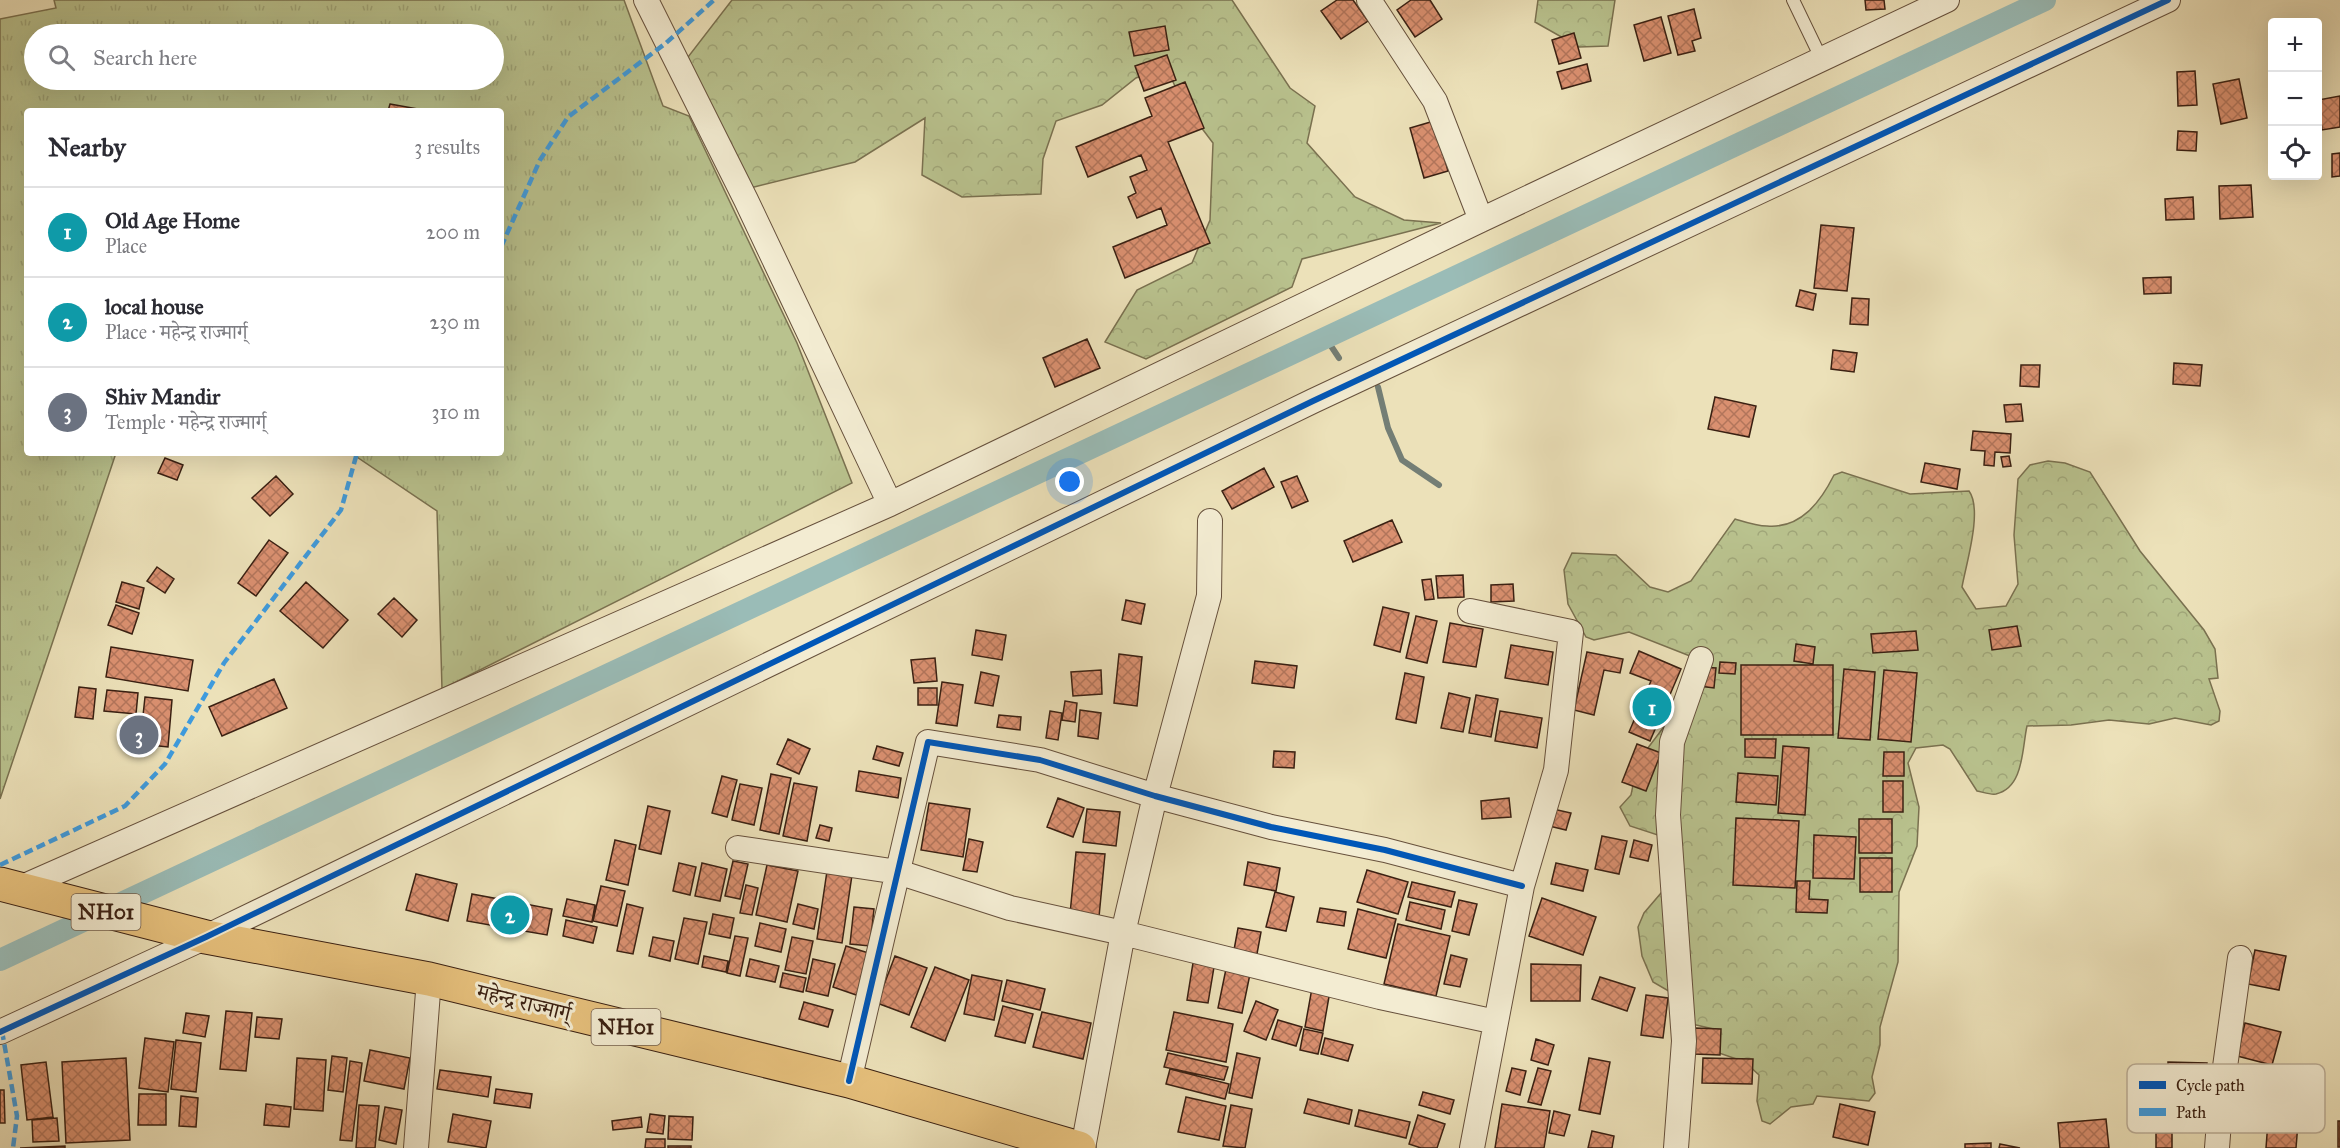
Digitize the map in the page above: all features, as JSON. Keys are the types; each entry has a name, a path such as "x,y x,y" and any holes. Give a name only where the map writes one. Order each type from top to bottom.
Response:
{"highway":[{"name":"महेन्द्र राज्मार्ग्","path":"21,890 206,937 429,979 849,1081 1081,1148"}],"street":[{"path":"646,0 746,200 890,504"},
{"path":"1370,0 1435,101 1481,220"},
{"path":"21,890 890,504 1481,220 1947,0"},
{"path":"0,1032 206,937 1313,401 2168,0"},
{"path":"1081,1148 1123,933 1155,796 1209,596 1210,521"},
{"path":"1470,611 1571,632 1556,770 1522,886 1472,1148"},
{"path":"1676,1148 1684,1041 1669,804 1672,742 1701,659"},
{"path":"849,1081 928,742 1040,760 1155,796 1271,827 1385,850 1522,886"},
{"path":"738,848 898,872 1010,908 1123,933 1380,997 1496,1022"},
{"path":"2225,1064 2240,958"},
{"path":"416,1148 429,979"},
{"path":"2217,1148 2218,1133"}],"lane":[{"path":"1792,0 1821,58"}],"green space":[{"path":"54,0 624,0 663,106 689,116 797,343 852,483 442,689 437,511 355,456 504,456 504,108 24,108 24,456 115,456 0,799 0,19 56,8"},
{"path":"732,0 1232,0 1290,88 1315,106 1307,143 1355,197 1404,220 1441,223 1302,259 1292,287 1146,359 1105,342 1137,290 1192,263 1210,220 1213,143 1185,106 1165,66 1136,78 1102,105 1056,121 1043,159 1041,194 962,197 922,175 925,118 855,162 746,189 688,57"},
{"path":"1538,0 1615,0 1608,46 1579,47 1535,22"},
{"path":"2048,461 2065,463 2090,472 2140,551 2204,630 2215,649 2218,678 2209,679 2220,711 2219,721 2211,725 2175,718 2149,724 2109,720 2071,725 2027,726 2017,776 2005,790 1996,794 1977,791 1950,749 1943,745 1916,748 1908,763 1919,807 1917,846 1899,892 1898,962 1880,1027 1880,1045 1872,1077 1875,1093 1869,1101 1817,1096 1813,1104 1791,1107 1770,1124 1762,1121 1757,1101 1759,1075 1745,1062 1719,1053 1713,1029 1679,1021 1679,997 1653,982 1642,956 1638,927 1644,913 1667,886 1658,835 1630,826 1620,807 1631,795 1638,761 1666,724 1680,700 1670,708 1685,677 1690,656 1629,632 1594,640 1586,637 1568,604 1564,570 1572,553 1616,555 1650,587 1668,592 1691,581 1735,519 1763,526 1790,523 1808,511 1823,494 1834,475 1842,472 1910,494 1969,491 1973,500 1974,524 1962,587 1976,609 2006,606 2018,584 2014,535 2018,479 2030,465"}],"building":[{"path":"1337,0 1353,0 1368,21 1341,39 1321,11"},
{"path":"1411,0 1430,0 1442,19 1415,37 1397,10"},
{"path":"1865,0 1884,0 1885,9 1866,10"},
{"path":"1694,9 1701,38 1692,41 1695,51 1678,55 1668,16"},
{"path":"1661,17 1671,53 1644,61 1634,25"},
{"path":"1165,26 1169,50 1134,56 1129,32"},
{"path":"1574,33 1581,58 1559,64 1552,40"},
{"path":"1167,55 1176,80 1144,91 1135,66"},
{"path":"1587,64 1591,81 1562,89 1557,72"},
{"path":"2195,71 2197,105 2178,106 2177,72"},
{"path":"2239,79 2247,118 2221,124 2213,84"},
{"path":"1185,82 1204,128 1168,142 1210,243 1125,278 1113,247 1167,225 1161,208 1137,218 1128,197 1136,193 1130,177 1147,170 1141,155 1088,177 1076,147 1152,116 1145,98"},
{"path":"2340,96 2340,127 2322,130 2322,99"},
{"path":"390,104 412,108 389,108"},
{"path":"1434,121 1448,171 1424,178 1410,128"},
{"path":"2178,131 2197,132 2196,151 2177,150"},
{"path":"2340,153 2340,176 2332,177 2332,154"},
{"path":"2251,185 2253,217 2220,219 2219,186"},
{"path":"2193,197 2194,219 2166,220 2165,199"},
{"path":"1821,225 1854,228 1847,291 1814,288"},
{"path":"2171,277 2171,293 2144,294 2143,278"},
{"path":"1800,290 1816,294 1813,310 1796,306"},
{"path":"1852,298 1869,299 1868,325 1850,324"},
{"path":"1087,339 1100,368 1055,387 1043,358"},
{"path":"1833,350 1857,353 1854,372 1831,369"},
{"path":"2174,363 2202,365 2200,386 2173,384"},
{"path":"2021,365 2040,365 2039,387 2020,386"},
{"path":"1715,397 1756,406 1749,437 1708,429"},
{"path":"2021,404 2023,421 2006,422 2004,405"},
{"path":"1973,431 2011,434 2010,453 1995,452 1994,466 1984,465 1985,451 1971,450"},
{"path":"2009,456 2011,466 2003,467 2001,457"},
{"path":"165,458 183,465 177,480 158,473"},
{"path":"1925,463 1960,469 1957,489 1921,482"},
{"path":"1264,468 1274,487 1232,509 1222,491"},
{"path":"276,476 293,494 270,516 252,498"},
{"path":"1297,476 1308,501 1292,508 1281,482"},
{"path":"1392,520 1402,542 1353,562 1344,541"},
{"path":"269,540 288,553 256,596 238,583"},
{"path":"157,567 174,579 165,593 147,581"},
{"path":"1463,575 1464,597 1438,598 1436,576"},
{"path":"1431,579 1434,599 1425,600 1422,580"},
{"path":"122,582 144,588 139,609 116,602"},
{"path":"306,582 348,620 323,648 280,611"},
{"path":"1513,584 1514,601 1491,602 1491,585"},
{"path":"394,598 417,620 402,637 378,614"},
{"path":"1126,600 1145,604 1141,624 1122,620"},
{"path":"116,605 139,613 132,634 108,625"},
{"path":"1383,607 1409,613 1400,652 1374,645"},
{"path":"1416,616 1437,621 1427,663 1406,658"},
{"path":"1450,623 1483,629 1476,667 1443,662"},
{"path":"2017,626 2021,646 1992,650 1989,630"},
{"path":"976,630 1006,635 1002,660 972,655"},
{"path":"1916,631 1918,650 1873,653 1871,634"},
{"path":"1796,644 1815,647 1813,664 1794,661"},
{"path":"1511,645 1553,652 1548,685 1505,678"},
{"path":"111,647 193,660 188,691 106,677"},
{"path":"1639,651 1681,669 1650,741 1629,732 1651,681 1630,673"},
{"path":"1587,652 1623,659 1620,673 1604,670 1594,715 1574,710"},
{"path":"1119,654 1142,657 1137,706 1114,703"},
{"path":"935,658 937,681 914,683 911,660"},
{"path":"1255,661 1297,666 1294,688 1252,683"},
{"path":"1720,662 1736,663 1735,674 1719,673"},
{"path":"1741,665 1833,665 1833,735 1741,735"},
{"path":"1701,667 1716,668 1714,688 1699,686"},
{"path":"1844,669 1875,672 1870,740 1838,738"},
{"path":"1101,670 1102,694 1073,696 1071,672"},
{"path":"1884,670 1917,673 1911,742 1878,739"},
{"path":"981,672 999,676 993,706 975,703"},
{"path":"1405,673 1424,677 1416,723 1396,719"},
{"path":"274,679 287,708 222,736 209,707"},
{"path":"942,682 963,685 957,726 936,723"},
{"path":"79,687 96,689 93,719 75,717"},
{"path":"918,688 937,688 937,705 918,705"},
{"path":"107,690 138,693 136,714 104,711"},
{"path":"1449,693 1470,698 1463,732 1441,728"},
{"path":"1476,695 1498,699 1491,737 1469,733"},
{"path":"145,697 172,700 168,747 150,745 151,726 142,725"},
{"path":"1065,701 1077,703 1075,722 1062,720"},
{"path":"1080,710 1101,713 1098,739 1078,736"},
{"path":"1050,711 1062,713 1058,740 1046,738"},
{"path":"1500,711 1542,718 1537,748 1495,741"},
{"path":"999,715 1021,717 1020,730 997,727"},
{"path":"788,739 810,749 799,774 777,764"},
{"path":"1745,739 1776,739 1775,758 1745,757"},
{"path":"1637,744 1661,753 1646,791 1622,782"},
{"path":"877,746 903,753 899,766 873,759"},
{"path":"1783,746 1809,748 1805,815 1778,813"},
{"path":"1274,751 1295,752 1294,768 1273,767"},
{"path":"1884,752 1904,752 1904,776 1883,776"},
{"path":"859,771 901,778 898,798 856,791"},
{"path":"1738,773 1778,776 1776,805 1736,802"},
{"path":"771,774 791,778 779,834 760,830"},
{"path":"722,776 737,780 727,817 712,813"},
{"path":"1883,781 1903,781 1903,812 1883,812"},
{"path":"794,783 817,787 807,841 783,836"},
{"path":"740,784 762,788 754,825 732,820"},
{"path":"1058,798 1084,808 1073,837 1047,827"},
{"path":"1509,798 1511,817 1482,819 1481,801"},
{"path":"929,803 970,809 963,857 921,850"},
{"path":"648,806 670,811 661,854 639,849"},
{"path":"1087,809 1120,812 1116,846 1083,842"},
{"path":"1553,809 1571,813 1566,830 1549,826"},
{"path":"1736,818 1799,821 1795,888 1733,885"},
{"path":"1859,819 1892,819 1892,853 1859,853"},
{"path":"820,825 832,828 829,841 816,838"},
{"path":"1814,835 1856,837 1854,879 1813,878"},
{"path":"1602,836 1627,841 1619,874 1595,869"},
{"path":"969,839 983,842 977,872 963,870"},
{"path":"615,840 636,845 628,885 606,880"},
{"path":"1634,840 1652,845 1648,861 1630,857"},
{"path":"1076,852 1105,854 1099,917 1070,914"},
{"path":"1860,858 1892,858 1892,892 1860,892"},
{"path":"733,861 748,864 740,899 725,896"},
{"path":"1248,862 1280,868 1276,891 1244,885"},
{"path":"679,863 696,867 690,895 673,891"},
{"path":"702,863 727,869 720,901 695,896"},
{"path":"1556,863 1588,870 1583,891 1551,884"},
{"path":"767,865 798,871 787,922 756,915"},
{"path":"1367,870 1408,882 1398,914 1357,902"},
{"path":"827,871 852,875 842,943 817,939"},
{"path":"416,874 457,884 448,921 406,910"},
{"path":"1797,881 1810,881 1809,899 1828,900 1827,913 1796,912"},
{"path":"1412,882 1455,892 1451,907 1408,897"},
{"path":"746,885 758,888 752,915 740,913"},
{"path":"601,886 625,891 617,926 593,921"},
{"path":"1275,892 1294,897 1286,931 1266,927"},
{"path":"472,894 552,909 547,935 467,921"},
{"path":"1542,898 1596,917 1583,955 1529,936"},
{"path":"567,899 595,905 592,922 563,916"},
{"path":"1459,900 1477,904 1469,935 1452,931"},
{"path":"1410,902 1445,910 1441,929 1406,920"},
{"path":"627,904 643,908 633,954 617,951"},
{"path":"798,904 818,909 814,929 793,924"},
{"path":"854,907 874,909 870,946 850,944"},
{"path":"1320,908 1346,912 1344,926 1317,922"},
{"path":"1358,909 1396,919 1386,958 1348,949"},
{"path":"713,914 734,918 730,938 709,934"},
{"path":"684,918 707,922 698,964 675,959"},
{"path":"566,920 597,927 593,943 563,936"},
{"path":"760,923 786,929 781,952 755,946"},
{"path":"1398,924 1450,936 1436,996 1384,984"},
{"path":"1238,928 1261,932 1257,954 1234,950"},
{"path":"735,936 748,938 740,976 727,973"},
{"path":"653,937 674,941 670,961 649,956"},
{"path":"792,937 813,941 806,974 785,970"},
{"path":"846,946 875,955 862,997 833,987"},
{"path":"2255,950 2286,956 2279,990 2248,984"},
{"path":"1451,955 1467,959 1460,987 1444,984"},
{"path":"704,956 728,961 726,972 702,967"},
{"path":"895,956 927,968 909,1015 877,1003"},
{"path":"750,959 779,966 775,982 746,976"},
{"path":"813,959 835,964 828,996 806,991"},
{"path":"1193,963 1214,967 1208,1003 1187,1000"},
{"path":"1531,964 1581,965 1580,1001 1531,1001"},
{"path":"935,967 969,980 945,1041 911,1027"},
{"path":"1226,969 1250,974 1242,1013 1218,1008"},
{"path":"783,973 806,978 803,992 780,987"},
{"path":"972,975 1002,981 994,1020 964,1014"},
{"path":"1600,977 1635,988 1627,1011 1592,999"},
{"path":"1007,980 1045,989 1040,1010 1002,1001"},
{"path":"1312,988 1330,991 1323,1031 1305,1027"},
{"path":"1646,995 1668,998 1663,1038 1641,1035"},
{"path":"1256,1001 1278,1010 1266,1040 1244,1031"},
{"path":"804,1002 833,1010 828,1027 799,1019"},
{"path":"1003,1006 1033,1014 1025,1043 995,1036"},
{"path":"226,1011 252,1013 246,1071 220,1069"},
{"path":"1042,1012 1091,1023 1083,1059 1033,1047"},
{"path":"1174,1012 1233,1024 1226,1062 1166,1050"},
{"path":"186,1013 209,1016 205,1037 183,1033"},
{"path":"257,1017 282,1019 279,1039 255,1037"},
{"path":"1278,1020 1302,1027 1296,1046 1272,1039"},
{"path":"2245,1023 2281,1032 2272,1064 2237,1056"},
{"path":"1695,1028 1721,1029 1720,1055 1694,1054"},
{"path":"1304,1029 1323,1033 1318,1054 1300,1050"},
{"path":"145,1038 174,1042 168,1092 139,1088"},
{"path":"1325,1038 1353,1045 1348,1061 1321,1054"},
{"path":"1536,1039 1554,1045 1548,1065 1531,1060"},
{"path":"176,1040 201,1043 196,1092 171,1089"},
{"path":"370,1050 410,1058 404,1089 364,1081"},
{"path":"1168,1053 1228,1067 1224,1080 1164,1067"},
{"path":"1237,1053 1260,1058 1252,1098 1229,1093"},
{"path":"332,1056 347,1058 343,1092 328,1090"},
{"path":"126,1058 130,1140 66,1143 62,1062"},
{"path":"297,1058 326,1060 323,1111 294,1109"},
{"path":"1589,1058 1610,1062 1600,1114 1579,1110"},
{"path":"1703,1058 1753,1059 1752,1084 1702,1083"},
{"path":"350,1061 362,1063 352,1141 340,1140"},
{"path":"46,1062 53,1117 27,1120 21,1065"},
{"path":"2168,1062 2207,1063 2207,1064 2168,1064"},
{"path":"1512,1068 1526,1071 1520,1095 1506,1091"},
{"path":"1538,1068 1551,1071 1541,1105 1528,1102"},
{"path":"1170,1069 1229,1084 1225,1099 1166,1084"},
{"path":"440,1070 491,1077 488,1097 437,1089"},
{"path":"496,1089 532,1094 530,1108 494,1103"},
{"path":"0,1090 4,1090 5,1123 0,1123"},
{"path":"1423,1092 1454,1100 1450,1114 1419,1105"},
{"path":"139,1094 166,1094 166,1125 138,1125"},
{"path":"181,1096 198,1098 196,1127 179,1126"},
{"path":"1186,1097 1226,1106 1219,1140 1178,1132"},
{"path":"1308,1099 1352,1110 1349,1124 1304,1113"},
{"path":"266,1104 291,1107 289,1127 264,1125"},
{"path":"1502,1104 1550,1111 1544,1148 1495,1148"},
{"path":"1840,1104 1875,1112 1868,1145 1833,1137"},
{"path":"359,1105 379,1106 375,1148 356,1148"},
{"path":"1231,1105 1252,1109 1245,1148 1223,1146"},
{"path":"385,1107 402,1110 396,1144 379,1140"},
{"path":"1359,1110 1410,1122 1406,1138 1355,1126"},
{"path":"1554,1111 1570,1115 1564,1136 1549,1133"},
{"path":"453,1114 491,1121 486,1148 448,1142"},
{"path":"650,1114 665,1116 663,1134 647,1132"},
{"path":"1418,1115 1445,1124 1437,1148 1421,1148 1409,1144"},
{"path":"669,1116 693,1117 692,1140 668,1139"},
{"path":"641,1117 642,1127 613,1130 612,1121"},
{"path":"57,1118 59,1141 33,1142 32,1120"},
{"path":"2106,1119 2109,1148 2060,1148 2058,1123"},
{"path":"2338,1121 2340,1121 2340,1147 2338,1147"},
{"path":"1592,1131 1614,1136 1612,1148 1588,1148"},
{"path":"2156,1133 2172,1133 2172,1148 2156,1148"},
{"path":"2267,1133 2297,1133 2296,1148 2266,1148"},
{"path":"646,1139 665,1139 665,1148 645,1148"},
{"path":"1991,1143 1991,1148 1965,1148 1965,1144"},
{"path":"2000,1144 2020,1148 1999,1148"},
{"path":"65,1146 65,1148 20,1148"},
{"path":"668,1146 691,1146 691,1148 668,1148"}],"waterway":[{"path":"0,960 2045,0"},
{"path":"1325,337 1339,358"},
{"path":"1378,387 1388,428 1402,460 1439,485"}],"marked path":[{"path":"504,240 540,160 568,117 666,43 714,0"},
{"path":"0,865 125,806 165,764 224,663 341,510 356,456"},
{"path":"2,1031 17,1116 13,1148"}],"cycle path":[{"path":"0,1032 206,937 1313,401 2168,0"},
{"path":"849,1081 928,742 1040,760 1155,796 1271,827 1385,850 1522,886"}],"place":[{"name":"Old Age Home","path":"1652,707"},
{"name":"Shiv Mandir","path":"139,735"},
{"name":"local house","path":"510,915"}]}
